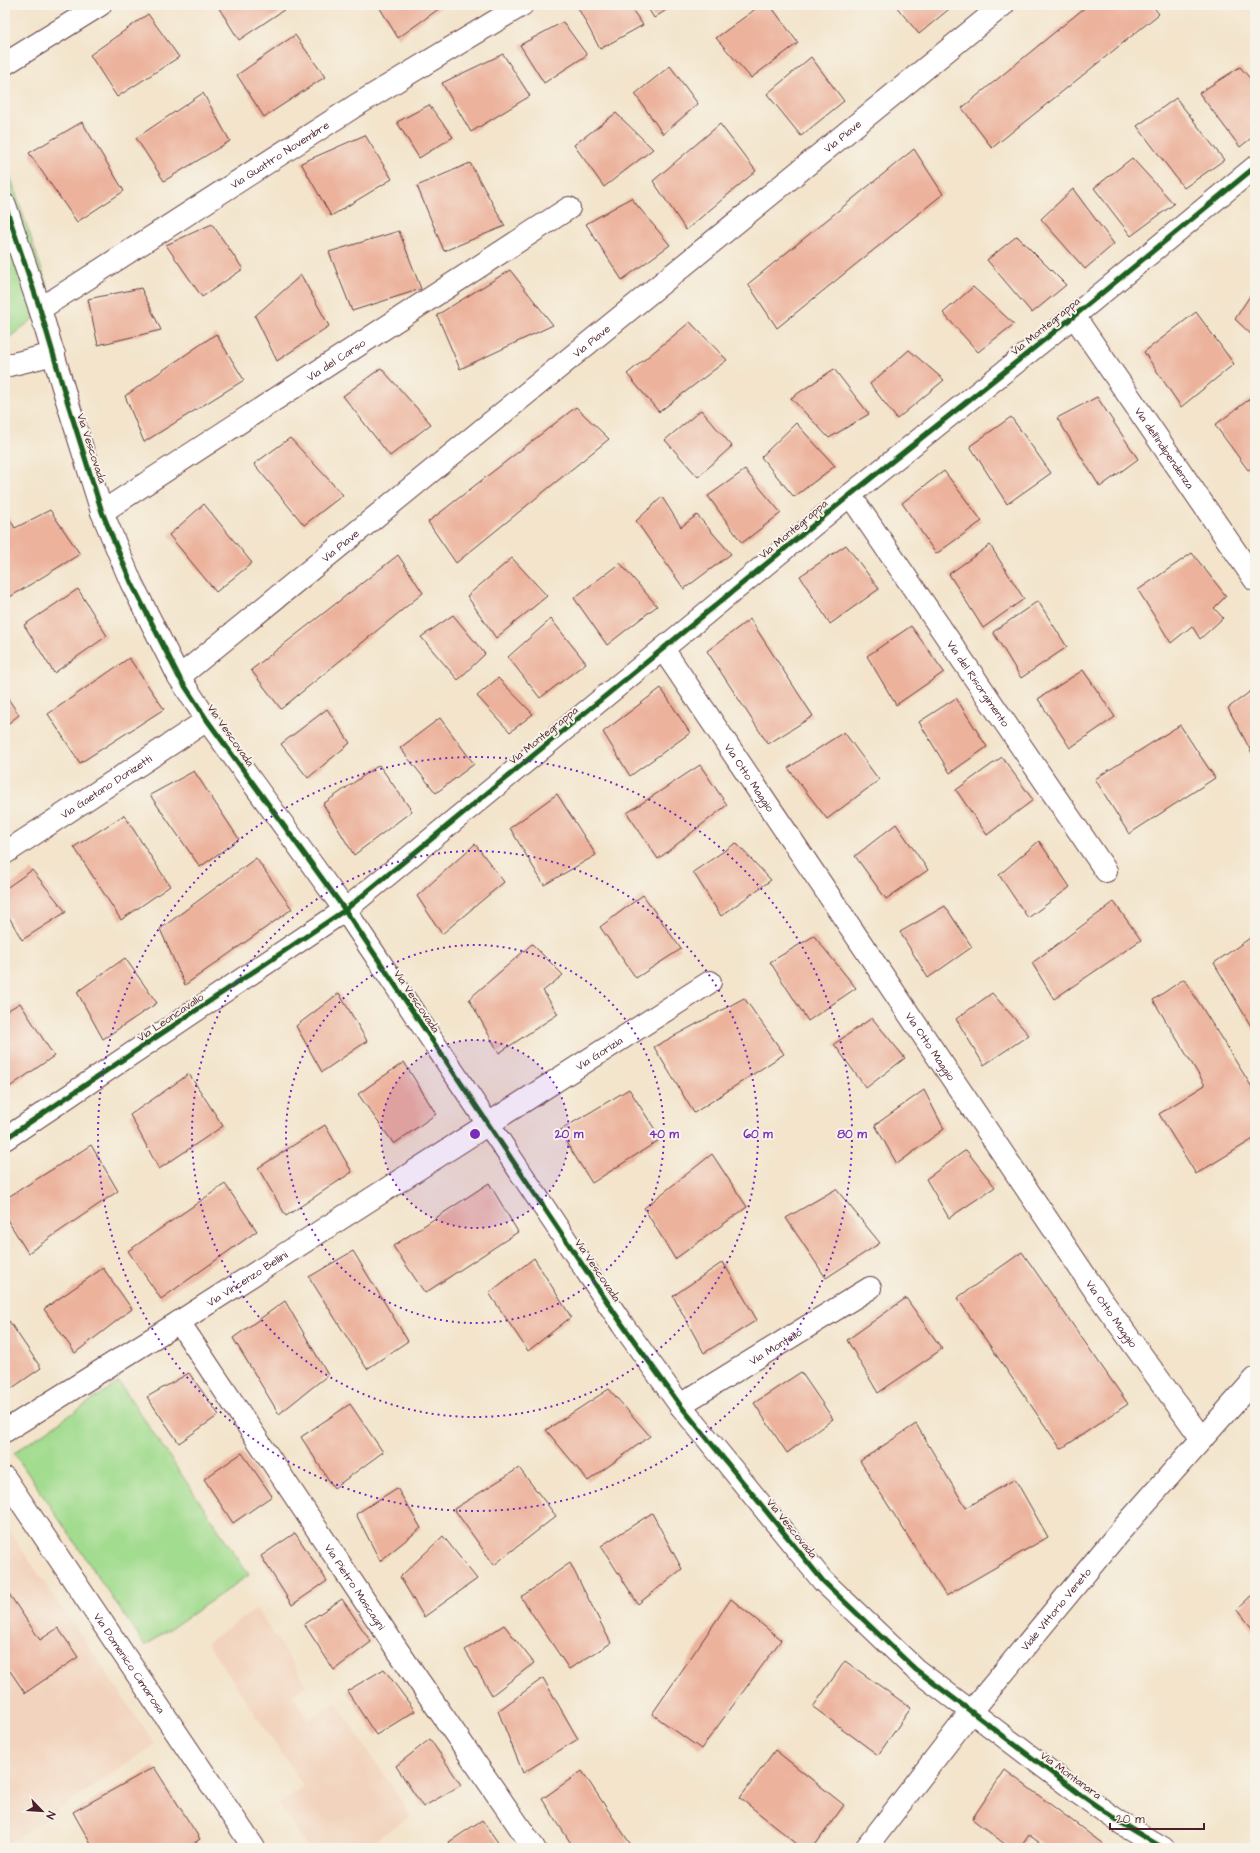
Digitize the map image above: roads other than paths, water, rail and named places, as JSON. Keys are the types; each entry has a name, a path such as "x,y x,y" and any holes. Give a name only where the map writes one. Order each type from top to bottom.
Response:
{"street":[{"path":"5,64 100,5"},
{"name":"Via Quattro Novembre","path":"40,309 355,106 522,5"},
{"name":"Via Piave","path":"178,676 1003,5"},
{"name":"Via Montegrappa","path":"345,910 850,495 1074,316 1255,167"},
{"name":"Via Vescovada","path":"5,205 40,309 102,512 131,582 178,676 207,720 345,910 622,1324 680,1404 823,1581 915,1669 971,1712"},
{"name":"Via del Carso","path":"102,512 569,208"},
{"name":"Via dell'Indipendenza","path":"1074,316 1255,580"},
{"path":"5,366 54,354"},
{"name":"Via del Risorgimento","path":"850,495 1106,871"},
{"name":"Via Otto Maggio","path":"663,649 1098,1295 1202,1440"},
{"name":"Via Gaetano Donizetti","path":"5,852 207,720"},
{"name":"Via Leoncavallo","path":"5,1139 345,910"},
{"name":"Via Gorizia","path":"488,1124 710,982"},
{"name":"Via Vincenzo Bellini","path":"5,1431 179,1322 488,1124"},
{"name":"Via Montello","path":"680,1404 870,1288"},
{"name":"Via Pietro Mascagni","path":"179,1322 390,1638 534,1848"},
{"name":"Viale Vittorio Veneto","path":"866,1848 971,1712 1116,1536 1255,1379"},
{"name":"Via Domenico Cimarosa","path":"5,1478 254,1848"},
{"name":"Via Montanara","path":"971,1712 1082,1796 1124,1825 1164,1848"}]}
